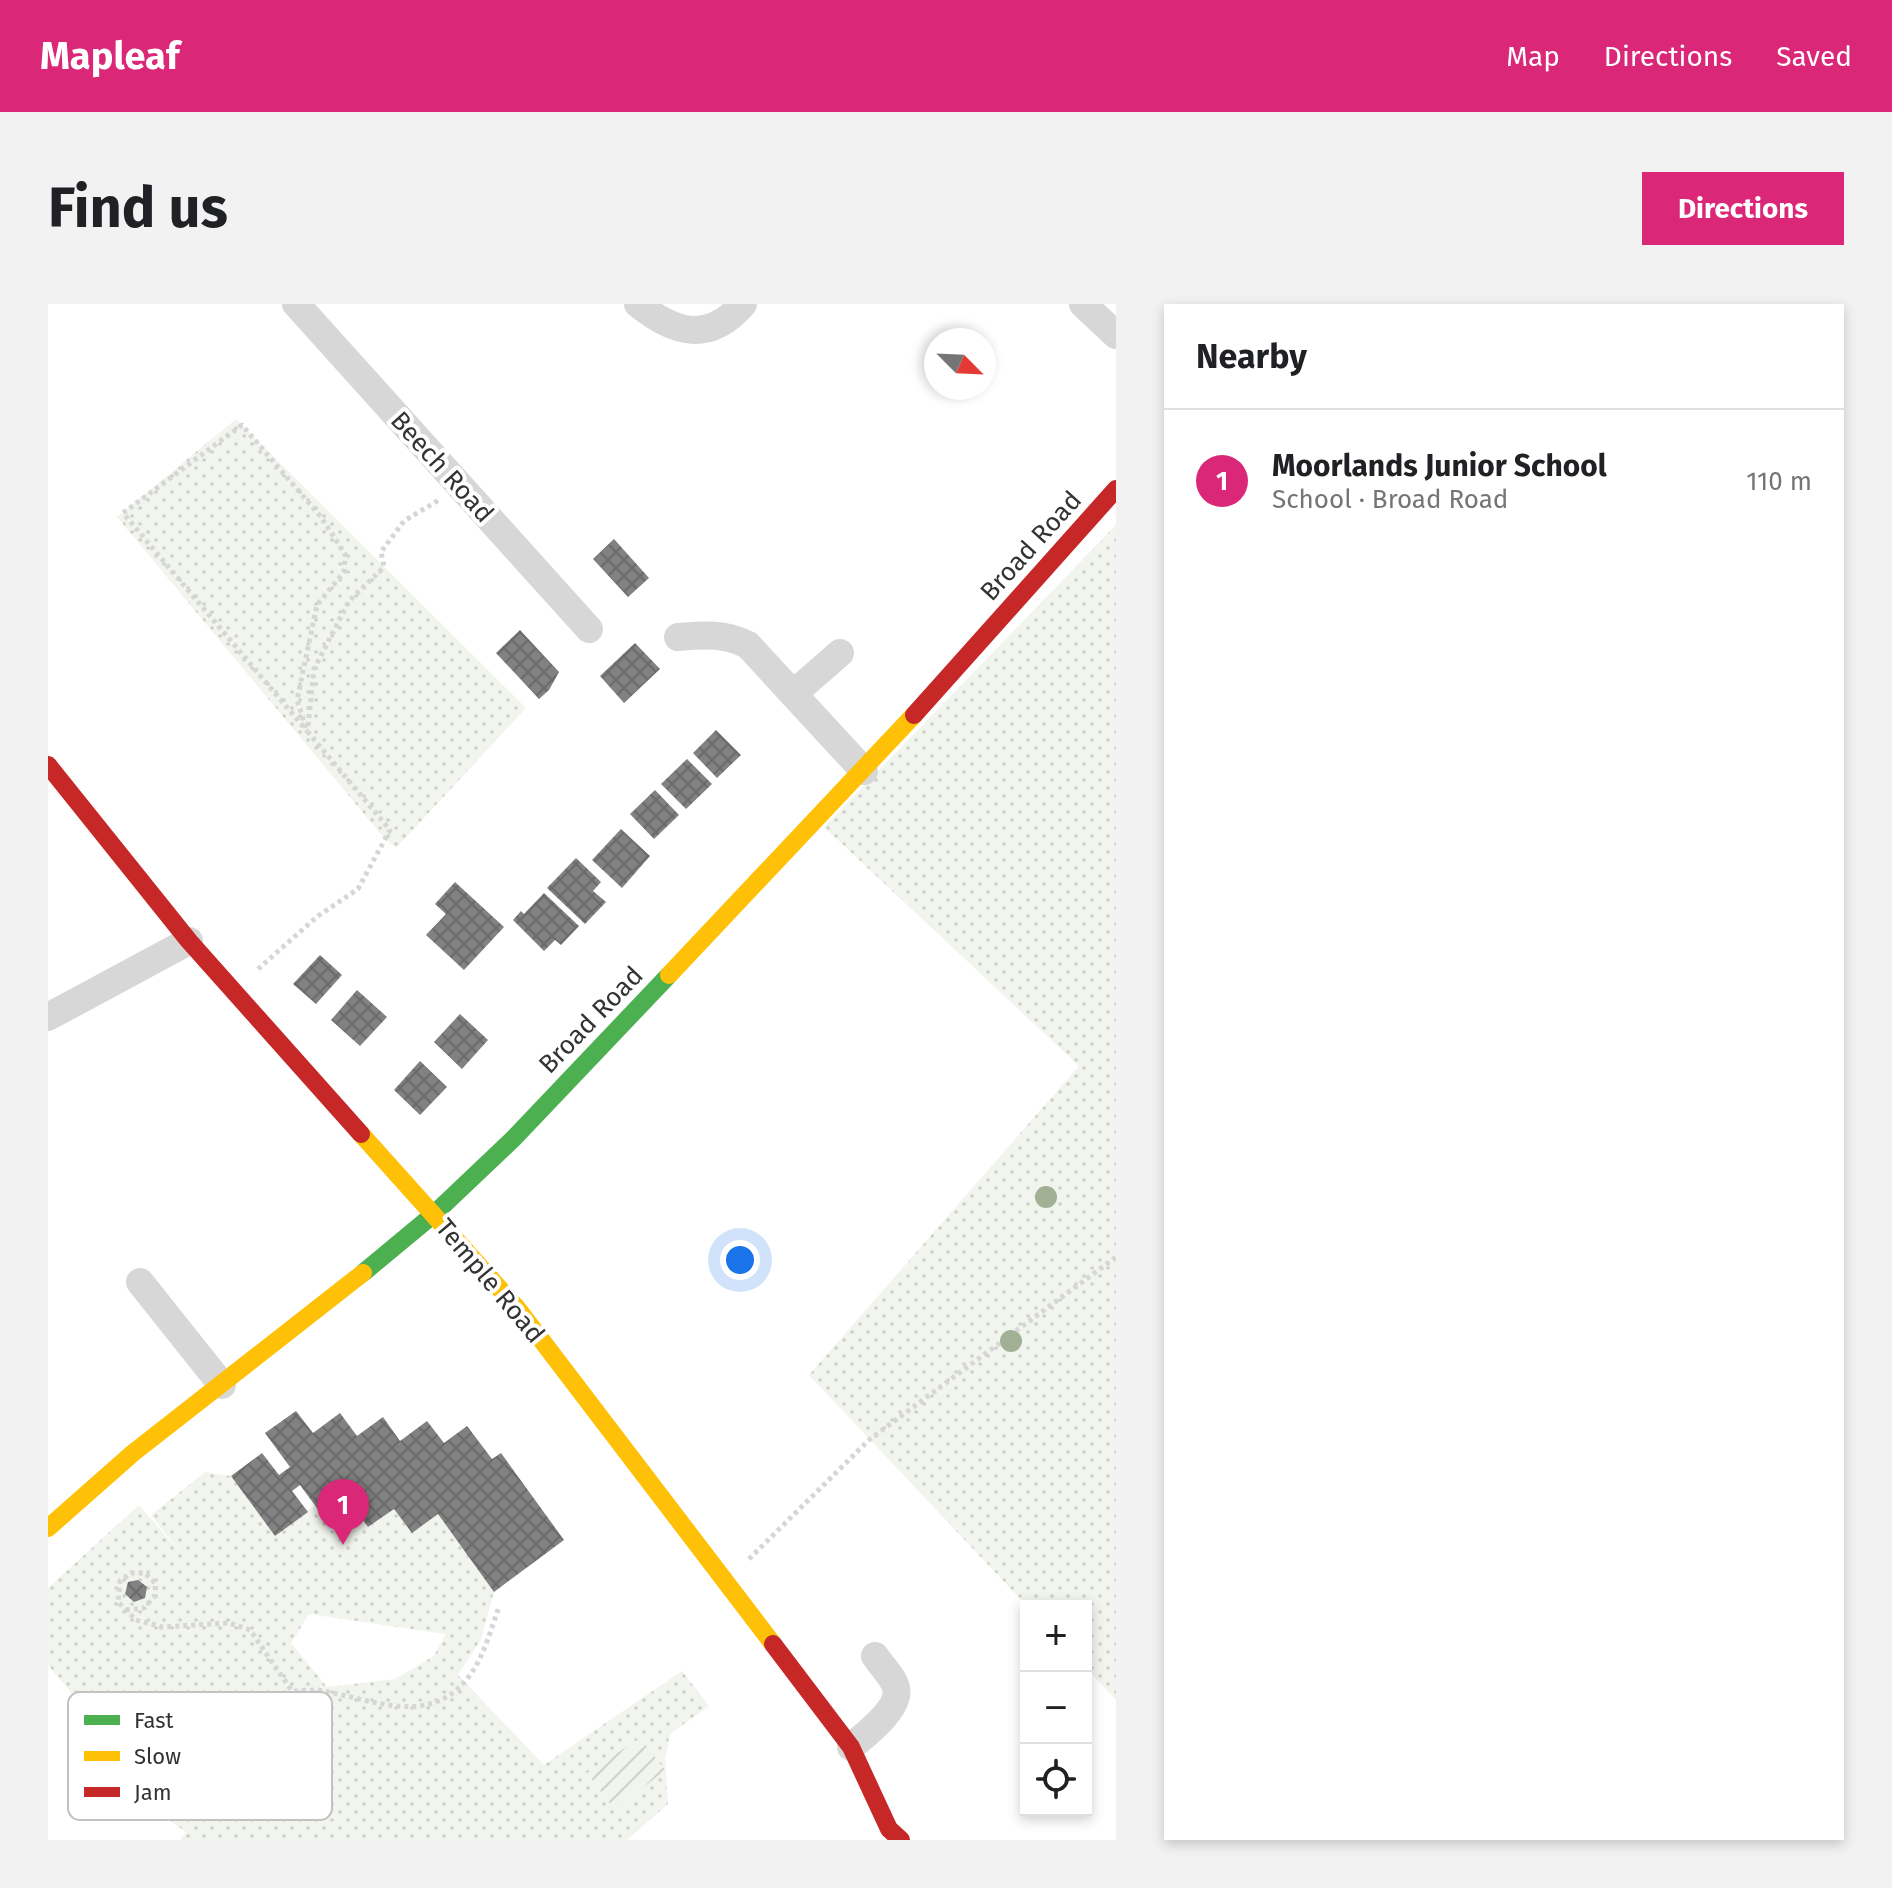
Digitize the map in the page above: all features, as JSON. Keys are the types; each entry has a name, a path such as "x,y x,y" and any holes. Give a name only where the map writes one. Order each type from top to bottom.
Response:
{"street":[{"name":"Beech Road","path":"296,304 589,629"},
{"path":"638,304 679,329 706,331 728,321 743,304"},
{"path":"1083,304 1116,335"},
{"name":"Broad Road","path":"48,1528 133,1453 434,1214 513,1139 864,771 1116,489"},
{"path":"678,637 705,634 732,637 748,645 864,771"},
{"path":"793,694 840,653"},
{"name":"Temple Road","path":"48,765 189,941 517,1308 851,1747 894,1836"},
{"path":"48,1017 189,941"},
{"path":"139,1283 222,1385"},
{"path":"851,1747 887,1714 896,1700 896,1687 875,1656"}],"path":[{"path":"234,990 318,916 358,889 390,830 123,513 242,425 321,517 345,554 344,572 317,605 297,700 307,731"},
{"path":"307,731 314,669 349,601 384,567 381,552 404,521 460,487"},
{"path":"725,1582 870,1439 1116,1257"},
{"path":"126,1610 144,1608 154,1597 156,1584 145,1573 131,1573 120,1581 118,1602 126,1610 136,1620 162,1627 229,1623 250,1630 292,1691 328,1692"},
{"path":"332,1693 399,1707 424,1707 448,1696 470,1676 499,1607"}],"shaded area":[{"path":"236,419 526,708 396,848 384,838 117,517"},
{"path":"1116,525 1116,1700 1092,1674 1092,1600 1021,1600 809,1375 1079,1066 824,827"},
{"path":"205,1472 231,1476 275,1536 315,1505 328,1522 352,1505 369,1527 394,1509 412,1533 438,1514 494,1592 481,1639 458,1675 544,1765 682,1671 709,1706 670,1734 665,1759 668,1804 627,1840 180,1840 186,1832 169,1820 332,1820 332,1692 70,1692 48,1665 48,1588 139,1505 185,1558 151,1515","holes":["309,1614 445,1634 434,1656 395,1679 327,1687 291,1643"]},
{"path":"640,1738 665,1770 615,1810 587,1773"}],"building":[{"path":"614,539 649,578 628,597 593,559"},
{"path":"520,630 559,672 549,690 539,699 496,653"},
{"path":"635,643 660,669 624,703 600,676"},
{"path":"716,730 741,755 717,778 693,753"},
{"path":"687,759 712,784 686,809 661,784"},
{"path":"655,790 679,815 654,839 630,814"},
{"path":"621,829 650,856 622,888 592,860"},
{"path":"576,858 601,882 593,891 606,902 585,924 547,888"},
{"path":"455,882 504,927 464,970 426,935 446,914 435,904"},
{"path":"544,893 579,926 561,945 555,940 544,951 513,920 521,911 524,914"},
{"path":"320,955 342,975 316,1004 293,984"},
{"path":"357,990 387,1017 360,1046 331,1020"},
{"path":"460,1014 488,1040 462,1069 434,1042"},
{"path":"420,1061 447,1087 420,1115 394,1090"},
{"path":"296,1411 313,1433 340,1413 357,1436 383,1417 400,1441 427,1421 444,1443 467,1426 492,1459 501,1453 564,1540 494,1592 438,1514 412,1533 394,1509 368,1527 352,1505 328,1523 300,1485 292,1491 308,1512 275,1536 231,1476 262,1453 279,1475 290,1467 265,1433"},
{"path":"138,1580 147,1587 145,1598 134,1602 125,1594 128,1582"}],"traffic: fast":[{"path":"363,1273 434,1214 513,1139 669,975"}],"traffic: slow":[{"path":"669,975 914,715"},
{"path":"361,1134 517,1308 773,1644"},
{"path":"48,1528 133,1453 363,1273"}],"traffic: jam":[{"path":"914,715 1116,489"},
{"path":"48,765 189,941 361,1134"},
{"path":"773,1644 851,1747 889,1829 901,1840"}],"place":[{"name":"Moorlands Junior School","path":"343,1545"}]}
